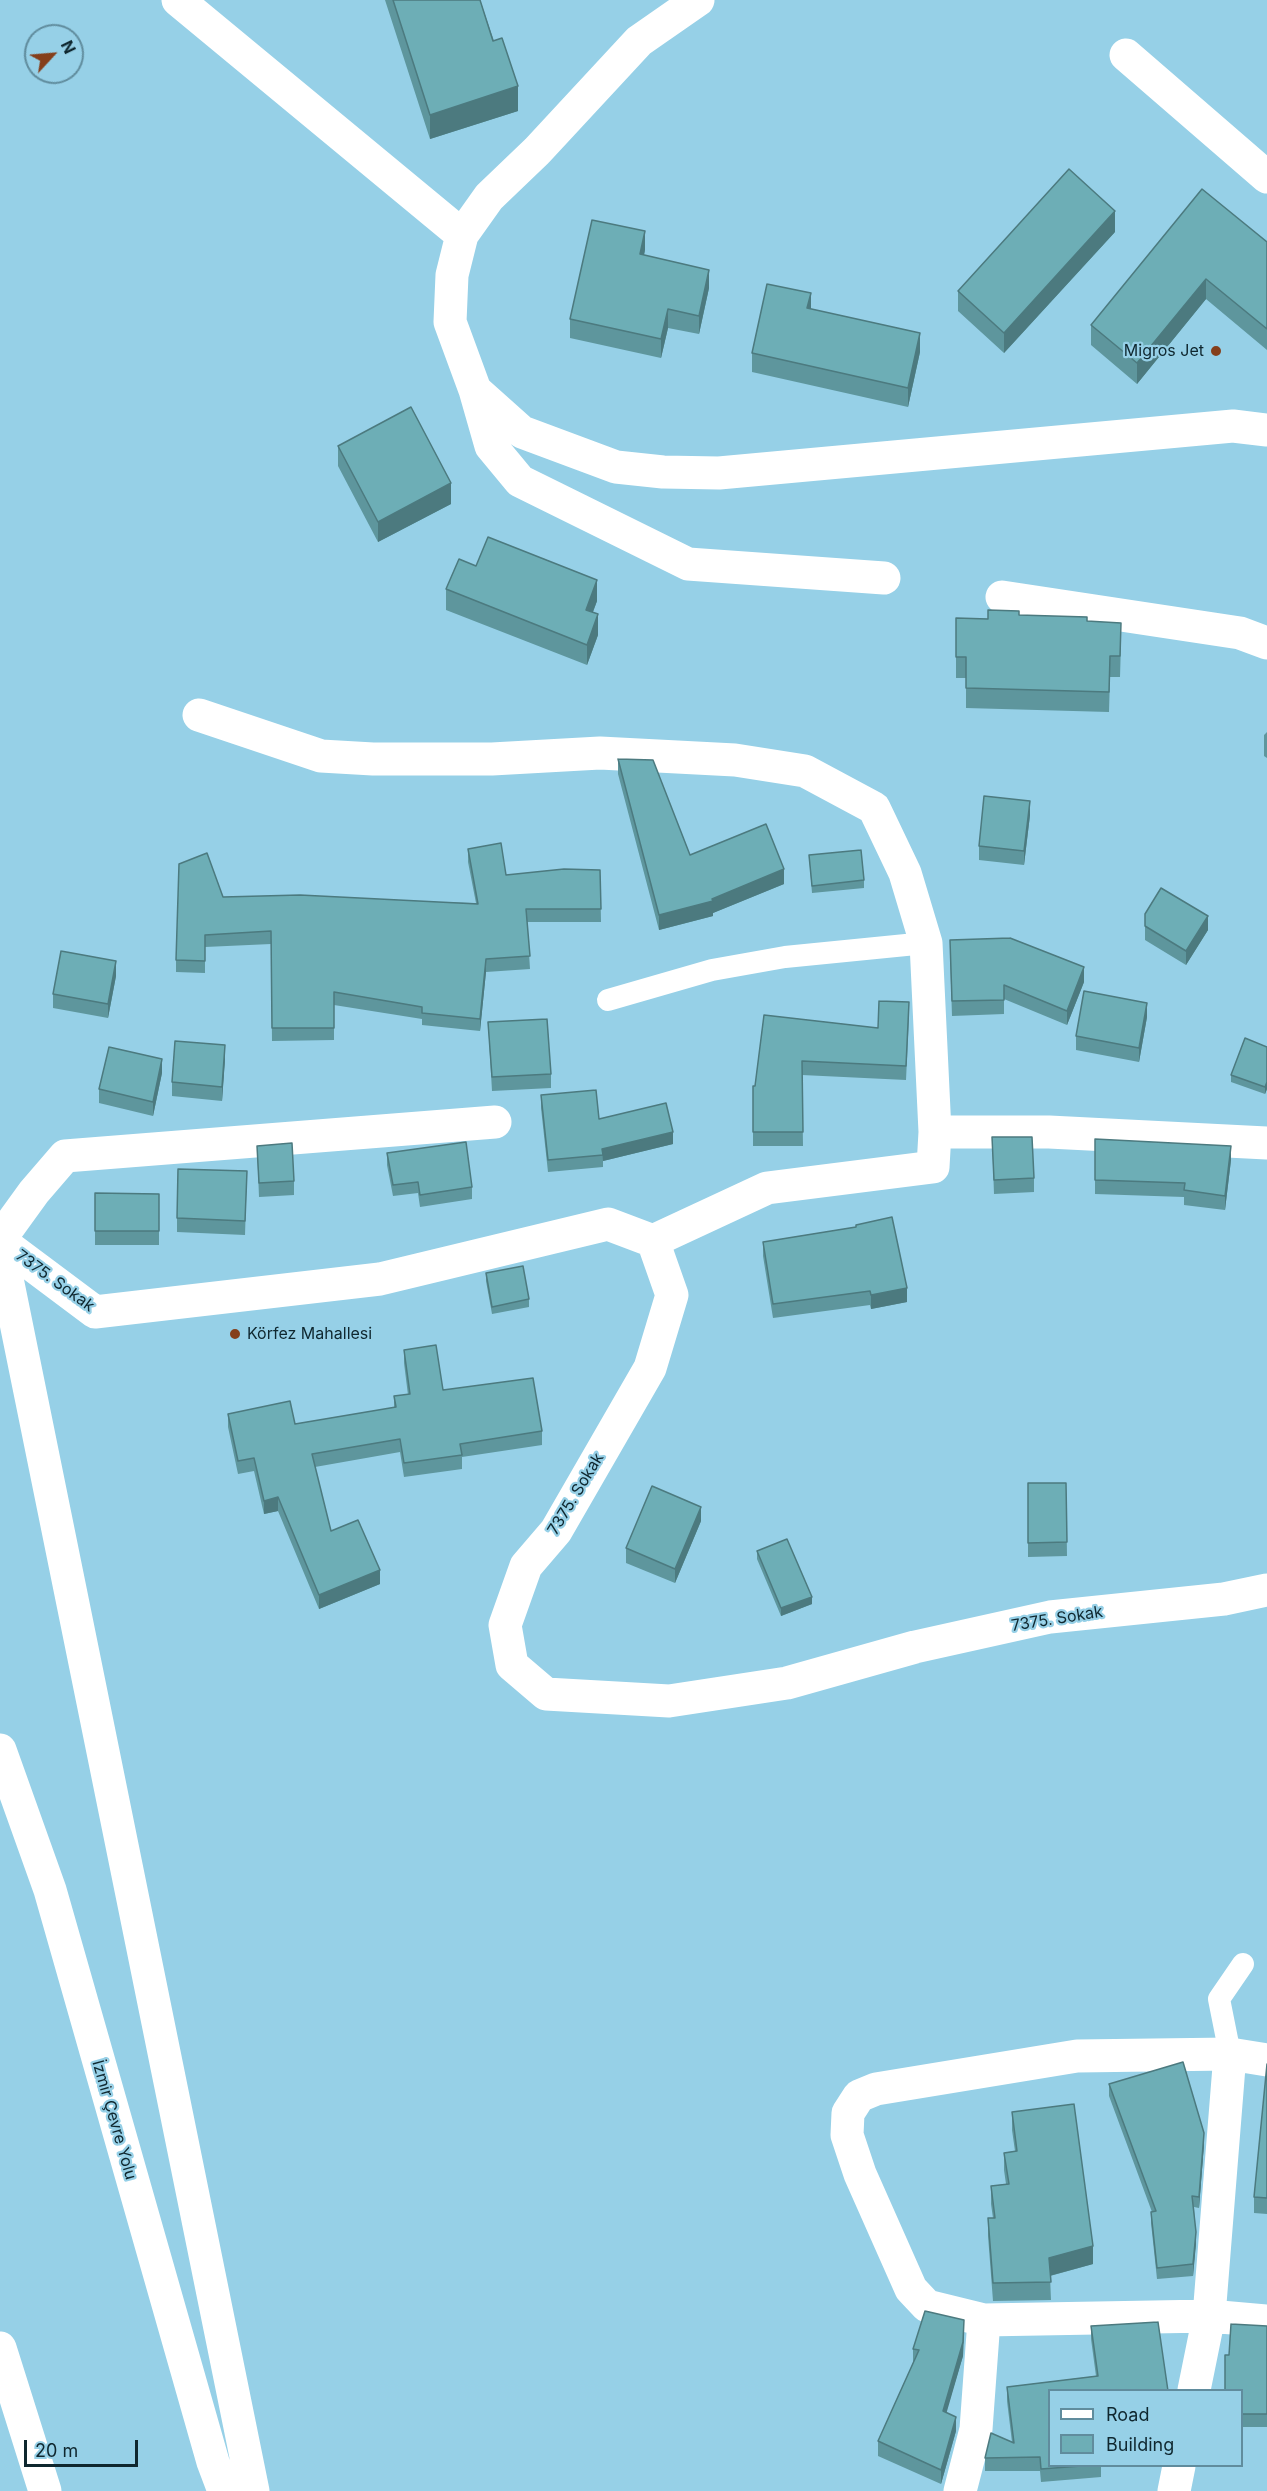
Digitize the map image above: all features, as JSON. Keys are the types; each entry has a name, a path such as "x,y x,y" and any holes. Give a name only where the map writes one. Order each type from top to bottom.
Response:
{"main road":[{"path":"178,0 462,235"},
{"path":"698,0 639,41 537,151 489,197 462,235 452,275 450,322 475,390 491,446 520,481 688,564 884,578"},
{"path":"1126,55 1267,177"},
{"path":"475,390 522,432 616,467 663,472 719,473 1233,426 1267,430"},
{"path":"1002,597 1240,633 1267,643"},
{"path":"199,715 321,756 373,759 492,759 600,753 735,760 805,771 874,808 905,873 926,943 935,1132 933,1167 767,1188 653,1241"},
{"path":"253,2491 0,1241 34,1192 65,1156 495,1122"},
{"path":"935,1132 1048,1132 1267,1143"},
{"name":"7375. Sokak","path":"0,1241 95,1312 380,1279 608,1224 653,1241 672,1295 650,1368 556,1531 526,1566 505,1625 512,1665 546,1694 669,1701 787,1683 915,1647 1050,1617 1224,1599 1267,1590"},
{"name":"İzmir Çevre Yolu","path":"0,1750 50,1890 213,2462 224,2491"},
{"path":"1267,2060 1230,2054 1077,2056 876,2089 859,2096 848,2113 847,2135 860,2174 911,2289 927,2306 984,2320 1209,2316 1267,2321"},
{"path":"1194,2389 1209,2316 1230,2054"},
{"path":"960,2491 976,2429 984,2320"},
{"path":"0,2348 45,2491"},
{"path":"1174,2491 1179,2467"}],"lane":[{"path":"608,1000 712,970 785,957 926,943"},
{"path":"1230,2054 1219,1999 1243,1964"}],"building":[{"path":"393,0 480,0 493,41 502,38 518,86 430,115"},
{"path":"1069,169 1115,211 1004,333 958,291"},
{"path":"1202,189 1267,242 1267,329 1206,279 1137,363 1091,325"},
{"path":"592,220 645,231 640,254 709,270 699,316 668,309 661,339 570,319"},
{"path":"767,284 811,293 807,308 920,333 908,388 752,353"},
{"path":"411,407 451,483 378,522 338,446"},
{"path":"488,537 597,580 586,610 598,614 587,645 446,589 459,559 476,566"},
{"path":"988,610 1019,611 1019,615 1087,617 1087,621 1121,623 1120,656 1110,656 1109,692 966,688 966,657 956,657 956,618 988,619"},
{"path":"618,759 653,760 690,855 766,824 784,869 712,899 713,901 659,915"},
{"path":"984,796 1030,801 1024,851 979,846"},
{"path":"501,843 506,875 564,869 600,870 601,909 526,909 530,956 486,959 480,1019 422,1013 422,1007 334,992 334,1028 272,1028 271,931 205,935 205,961 176,960 179,864 207,853 223,897 300,895 478,904 468,849"},
{"path":"861,850 864,880 812,886 809,855"},
{"path":"1161,888 1208,916 1186,951 1145,926 1145,914"},
{"path":"1010,938 1084,967 1067,1011 1004,985 1004,1000 952,1001 950,940"},
{"path":"61,951 116,961 108,1004 53,994"},
{"path":"1084,991 1147,1003 1139,1048 1076,1036"},
{"path":"879,1001 909,1002 906,1066 802,1061 803,1132 753,1132 753,1086 755,1086 764,1015 878,1028"},
{"path":"547,1019 551,1074 492,1077 488,1022"},
{"path":"1245,1038 1267,1047 1265,1087 1231,1075"},
{"path":"175,1041 225,1045 222,1087 172,1082"},
{"path":"109,1047 162,1059 153,1102 99,1089"},
{"path":"596,1090 599,1119 666,1103 673,1132 602,1149 603,1155 548,1160 541,1095"},
{"path":"992,1137 1032,1137 1034,1178 994,1180"},
{"path":"1095,1139 1231,1146 1225,1196 1184,1190 1185,1183 1095,1180"},
{"path":"466,1142 472,1187 420,1195 418,1182 393,1185 387,1153"},
{"path":"292,1143 294,1181 259,1183 257,1146"},
{"path":"178,1169 247,1171 245,1221 177,1218"},
{"path":"95,1193 159,1194 159,1231 95,1231"},
{"path":"892,1217 907,1288 871,1295 870,1291 773,1304 763,1242 856,1227 856,1225"},
{"path":"523,1266 529,1299 492,1307 486,1273"},
{"path":"436,1345 443,1390 533,1378 542,1431 460,1444 462,1455 404,1463 400,1439 312,1454 331,1531 358,1520 380,1570 319,1595 278,1497 264,1501 254,1458 238,1461 228,1414 290,1401 295,1424 396,1407 394,1396 410,1394 404,1350"},
{"path":"1028,1483 1066,1483 1067,1542 1028,1543"},
{"path":"652,1486 701,1507 675,1569 626,1548"},
{"path":"787,1539 812,1597 781,1608 757,1551"},
{"path":"1183,2062 1204,2133 1199,2197 1192,2196 1196,2232 1193,2264 1157,2268 1151,2212 1156,2211 1109,2084"},
{"path":"1267,2064 1267,2198 1254,2197"},
{"path":"1074,2104 1093,2246 1049,2258 1051,2282 993,2283 988,2218 995,2218 991,2186 1009,2184 1004,2153 1017,2151 1012,2112"},
{"path":"925,2311 964,2320 963,2342 943,2411 956,2417 941,2470 878,2441 919,2350 913,2349"},
{"path":"1158,2322 1168,2389 1048,2389 1048,2467 1068,2467 1041,2469 1040,2457 985,2458 991,2433 1014,2443 1007,2387 1098,2376 1091,2326"},
{"path":"1231,2324 1267,2326 1267,2414 1243,2414 1243,2389 1225,2389 1225,2355 1229,2355"}],"place":[{"name":"Migros Jet","path":"1216,351"},
{"name":"Körfez Mahallesi","path":"235,1334"}]}
